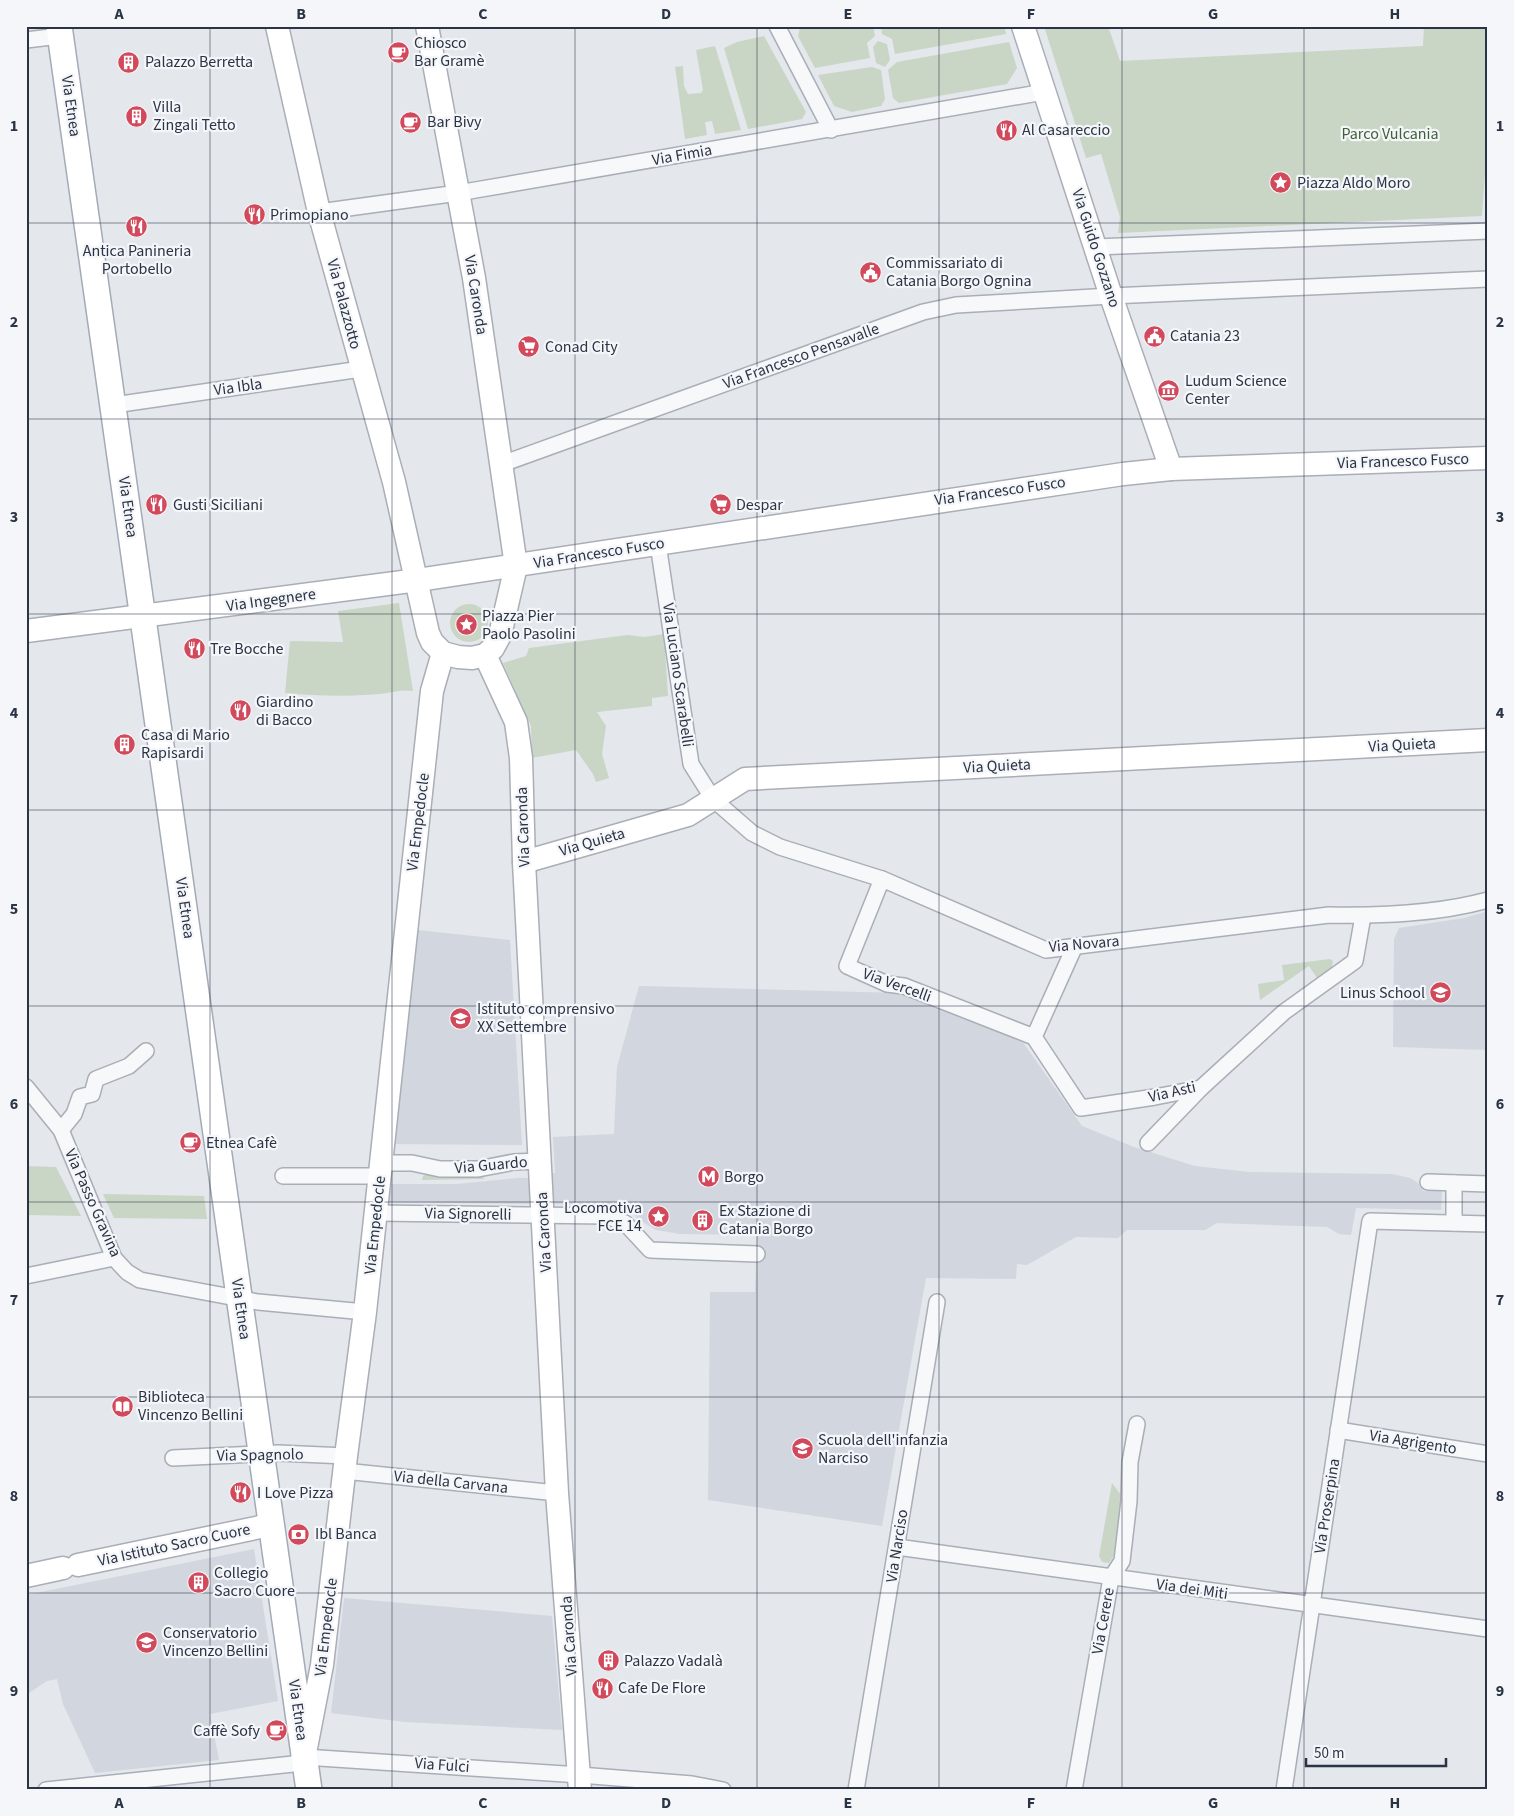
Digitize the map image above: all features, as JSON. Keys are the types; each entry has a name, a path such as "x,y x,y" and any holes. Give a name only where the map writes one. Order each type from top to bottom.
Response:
{"main road":[{"name":"Via Palazzotto","path":"277,26 319,212 361,369 394,482 418,580 428,633 432,642 443,653"},
{"name":"Via Caronda","path":"426,26 474,278 516,566"},
{"name":"Via Guido Gozzano","path":"1023,26 1111,296 1171,469"},
{"name":"Via Etnea","path":"60,31 309,1790"},
{"name":"Via Francesco Fusco","path":"516,566 1049,484 1171,469 1488,458"},
{"name":"Via Ingegnere","path":"26,631 516,566"},
{"path":"443,653 458,658 472,658 485,656 493,648 500,635 516,566"},
{"name":"Via Empedocle","path":"304,1756 322,1665 345,1463 365,1312 432,691 443,653"},
{"name":"Via Caronda","path":"485,656 497,677 516,722 521,758 524,862 558,1493 580,1782"},
{"name":"Via Quieta","path":"524,862 688,816 745,779 1488,740"},
{"name":"Via Istituto Sacro Cuore","path":"26,1576 270,1525"}],"street":[{"path":"777,26 831,130"},
{"path":"26,40 60,31"},
{"name":"Via Fimia","path":"319,212 458,192 831,130 1044,92"},
{"path":"1096,247 1488,231"},
{"name":"Via Francesco Pensavalle","path":"502,464 923,312 956,305 1488,279"},
{"name":"Via Ibla","path":"114,405 361,369"},
{"name":"Via Luciano Scarabelli","path":"658,544 691,764 713,799"},
{"name":"Via Novara","path":"713,799 752,833 780,847 882,879 1046,950 1329,915 1363,916 1462,907 1488,900"},
{"name":"Via Vercelli","path":"882,879 847,966 888,984 904,986 1034,1037"},
{"name":"Via Asti","path":"1034,1037 1081,1108 1201,1088 1284,1012 1355,961 1363,916"},
{"path":"1034,1037 1074,948"},
{"path":"61,1130 74,1114 80,1097 92,1094 96,1079 129,1066 146,1050"},
{"name":"Via Passo Gravina","path":"26,1087 61,1130 114,1258 127,1272 140,1280 240,1297 258,1302 365,1312"},
{"path":"1148,1143 1201,1088"},
{"name":"Via Guardo","path":"283,1176 381,1170 412,1163 440,1169 478,1168 514,1162 540,1162"},
{"path":"1428,1182 1488,1184"},
{"path":"1454,1183 1454,1223 1488,1224"},
{"name":"Via Signorelli","path":"376,1213 612,1216 625,1223 646,1248 654,1251 757,1254"},
{"name":"Via Proserpina","path":"1284,1790 1370,1222 1454,1223"},
{"path":"26,1276 114,1258"},
{"name":"Via Narciso","path":"856,1790 937,1302"},
{"name":"Via Cerere","path":"1074,1790 1111,1578 1122,1561 1129,1501 1130,1462 1138,1424"},
{"name":"Via Agrigento","path":"1338,1430 1488,1454"},
{"name":"Via Spagnolo","path":"173,1458 261,1454 345,1463"},
{"name":"Via della Carvana","path":"345,1463 558,1493"},
{"name":"Via dei Miti","path":"897,1547 1488,1629"},
{"path":"46,1790 293,1764 304,1756"},
{"name":"Via Fulci","path":"304,1756 580,1782 692,1784 723,1790"}],"shaded area":[{"name":"Linus School","path":"1488,911 1488,1050 1393,1047 1394,939 1399,928 1464,918"},
{"name":"Istituto comprensivo XX Settembre","path":"418,930 510,940 522,1145 392,1144"},
{"path":"639,986 900,993 1022,1041 1082,1126 1134,1147 1195,1166 1249,1172 1392,1174 1410,1178 1418,1183 1423,1191 1442,1191 1441,1210 1356,1208 1351,1235 1339,1234 1327,1227 1217,1223 1205,1230 1127,1230 1118,1238 1076,1237 1027,1265 1017,1264 1016,1279 926,1278 882,1526 708,1500 710,1292 755,1292 757,1235 680,1234 656,1230 638,1219 627,1206 552,1204 549,1173 555,1173 553,1137 614,1134 617,1067"},
{"path":"534,1178 534,1204 385,1202 386,1184 457,1184"},
{"name":"Conservatorio Vincenzo Bellini","path":"254,1549 278,1701 210,1714 219,1760 95,1773 63,1704 57,1679 47,1681 29,1693 26,1692 26,1595"},
{"path":"344,1598 552,1616 562,1730 405,1722 331,1713"}],"green space":[{"path":"811,26 873,26 875,36 867,43 870,58 815,68 798,36 800,28"},
{"path":"881,26 1004,26 1006,34 895,54 892,39 882,34"},
{"name":"Parco Vulcania","path":"1044,26 1108,26 1120,61 1423,46 1424,26 1488,26 1488,130 1482,216 1118,233 1120,217 1101,154 1086,158"},
{"path":"764,36 806,112 802,119 748,129 724,48 737,42"},
{"path":"878,41 887,44 890,60 885,67 876,63 873,47"},
{"path":"1009,42 1017,68 1007,84 899,103 893,98 888,70 897,62"},
{"path":"715,46 741,130 715,134 712,121 705,122 707,135 685,139 675,67 683,66 684,86 688,94 701,93 703,90 696,50"},
{"path":"872,67 881,70 885,99 881,106 852,112 834,106 818,75"},
{"path":"399,603 413,691 404,690 379,694 343,696 285,693 290,641 343,642 338,611"},
{"path":"469,604 483,609 488,623 483,637 469,642 455,637 450,623 455,609"},
{"path":"664,634 668,696 652,698 652,706 597,712 606,726 602,754 609,778 596,782 593,774 576,750 532,758 531,726 503,663 526,656 529,648 627,635 645,637"},
{"path":"1330,959 1333,961 1332,967 1317,978 1309,966 1260,1000 1258,984 1284,980 1282,965"},
{"path":"26,1166 56,1167 81,1216 26,1215"},
{"path":"435,1170 476,1171 485,1179 422,1180 423,1176"},
{"path":"103,1194 204,1196 207,1219 114,1218"},
{"path":"1112,1483 1121,1495 1122,1512 1119,1548 1109,1563 1102,1562 1099,1556"}],"place":[{"name":"Chiosco Bar Gramè","path":"398,52"},
{"name":"Palazzo Berretta","path":"129,62"},
{"name":"Villa Zingali Tetto","path":"137,116"},
{"name":"Bar Bivy","path":"411,122"},
{"name":"Al Casareccio","path":"1006,130"},
{"name":"Piazza Aldo Moro","path":"1281,183"},
{"name":"Primopiano","path":"254,215"},
{"name":"Antica Panineria Portobello","path":"137,227"},
{"name":"Commissariato di Catania Borgo Ognina","path":"870,272"},
{"name":"Catania 23","path":"1154,336"},
{"name":"Conad City","path":"529,347"},
{"name":"Ludum Science Center","path":"1169,390"},
{"name":"Gusti Siciliani","path":"157,505"},
{"name":"Despar","path":"720,505"},
{"name":"Piazza Pier Paolo Pasolini","path":"466,625"},
{"name":"Tre Bocche","path":"194,649"},
{"name":"Giardino di Bacco","path":"240,711"},
{"name":"Casa di Mario Rapisardi","path":"125,744"},
{"name":"Linus School","path":"1441,993"},
{"name":"Istituto comprensivo XX Settembre","path":"461,1018"},
{"name":"Etnea Cafè","path":"190,1143"},
{"name":"Borgo","path":"708,1177"},
{"name":"Locomotiva FCE 14","path":"658,1217"},
{"name":"Ex Stazione di Catania Borgo","path":"703,1220"},
{"name":"Biblioteca Vincenzo Bellini","path":"122,1406"},
{"name":"Scuola dell'infanzia Narciso","path":"802,1449"},
{"name":"I Love Pizza","path":"241,1493"},
{"name":"Ibl Banca","path":"299,1534"},
{"name":"Collegio Sacro Cuore","path":"198,1582"},
{"name":"Conservatorio Vincenzo Bellini","path":"147,1642"},
{"name":"Palazzo Vadalà","path":"608,1661"},
{"name":"Cafe De Flore","path":"602,1688"},
{"name":"Caffè Sofy","path":"276,1731"}]}
